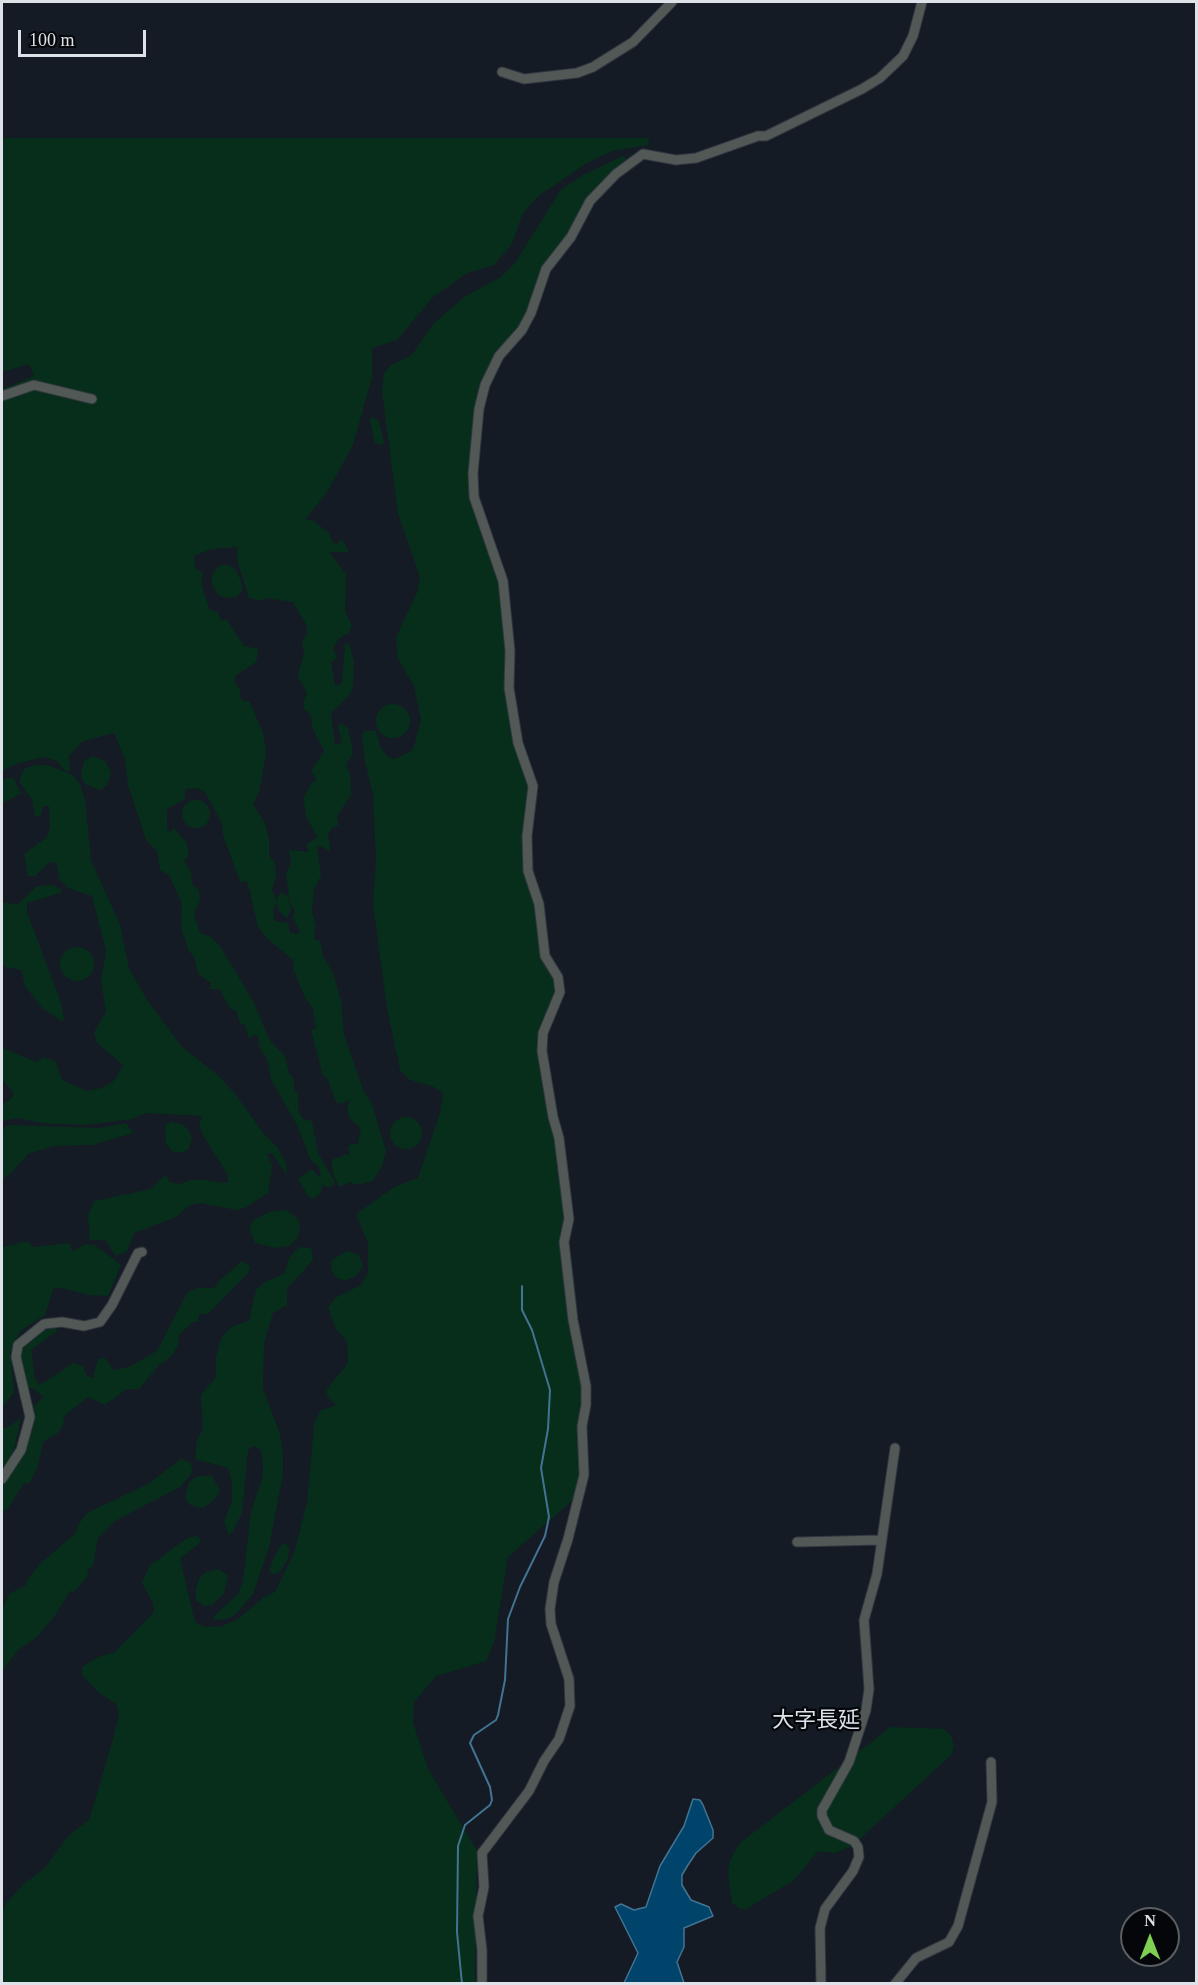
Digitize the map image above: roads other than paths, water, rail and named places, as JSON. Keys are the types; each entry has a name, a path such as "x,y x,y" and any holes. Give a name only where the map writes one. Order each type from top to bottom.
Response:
{"street":[{"path":"502,72 524,79 577,73 593,67 633,42 672,2"},
{"path":"482,1983 482,1950 478,1916 484,1887 482,1853 529,1791 544,1761 559,1739 570,1707 569,1679 551,1624 550,1609 554,1582 568,1539 584,1475 582,1426 586,1395 573,1320 564,1242 569,1219 560,1138 553,1117 542,1050 543,1034 560,992 558,977 545,956 539,904 528,871 526,836 533,786 518,743 510,688 510,651 503,581 474,496 473,472 479,409 485,385 499,356 522,330 531,313 546,269 570,237 590,201 616,174 643,154 676,160 696,158 758,136 766,136 880,78 903,56 913,36 922,2"},
{"path":"2,396 34,385 92,399"},
{"path":"2,1479 21,1450 30,1417 16,1357 18,1345 44,1324 100,1322 112,1305 138,1253 142,1252"},
{"path":"821,1983 820,1928 825,1909 853,1871 859,1857 858,1847 854,1841 829,1830 822,1816 822,1810 849,1762 866,1710 869,1689 864,1620 873,1592 895,1448"},
{"path":"797,1542 880,1540"},
{"path":"895,1983 916,1958 949,1942 958,1926 992,1802 991,1762"}],"water":[{"path":"693,1799 700,1800 703,1805 713,1830 713,1838 696,1853 688,1865 682,1875 682,1885 691,1900 709,1907 713,1916 684,1928 684,1947 677,1962 684,1983 624,1983 638,1953 615,1907 621,1904 634,1910 646,1907 660,1866 684,1826"}],"waterway":[{"path":"462,1984 457,1932 458,1846 465,1825 490,1805 492,1800 490,1787 470,1743 474,1735 496,1720 498,1715 505,1680 508,1619 520,1587 545,1536 549,1517 541,1468 548,1429 550,1390 532,1330 522,1310 522,1286"}],"district":[{"name":"大字長延","path":"816,1719"}]}
